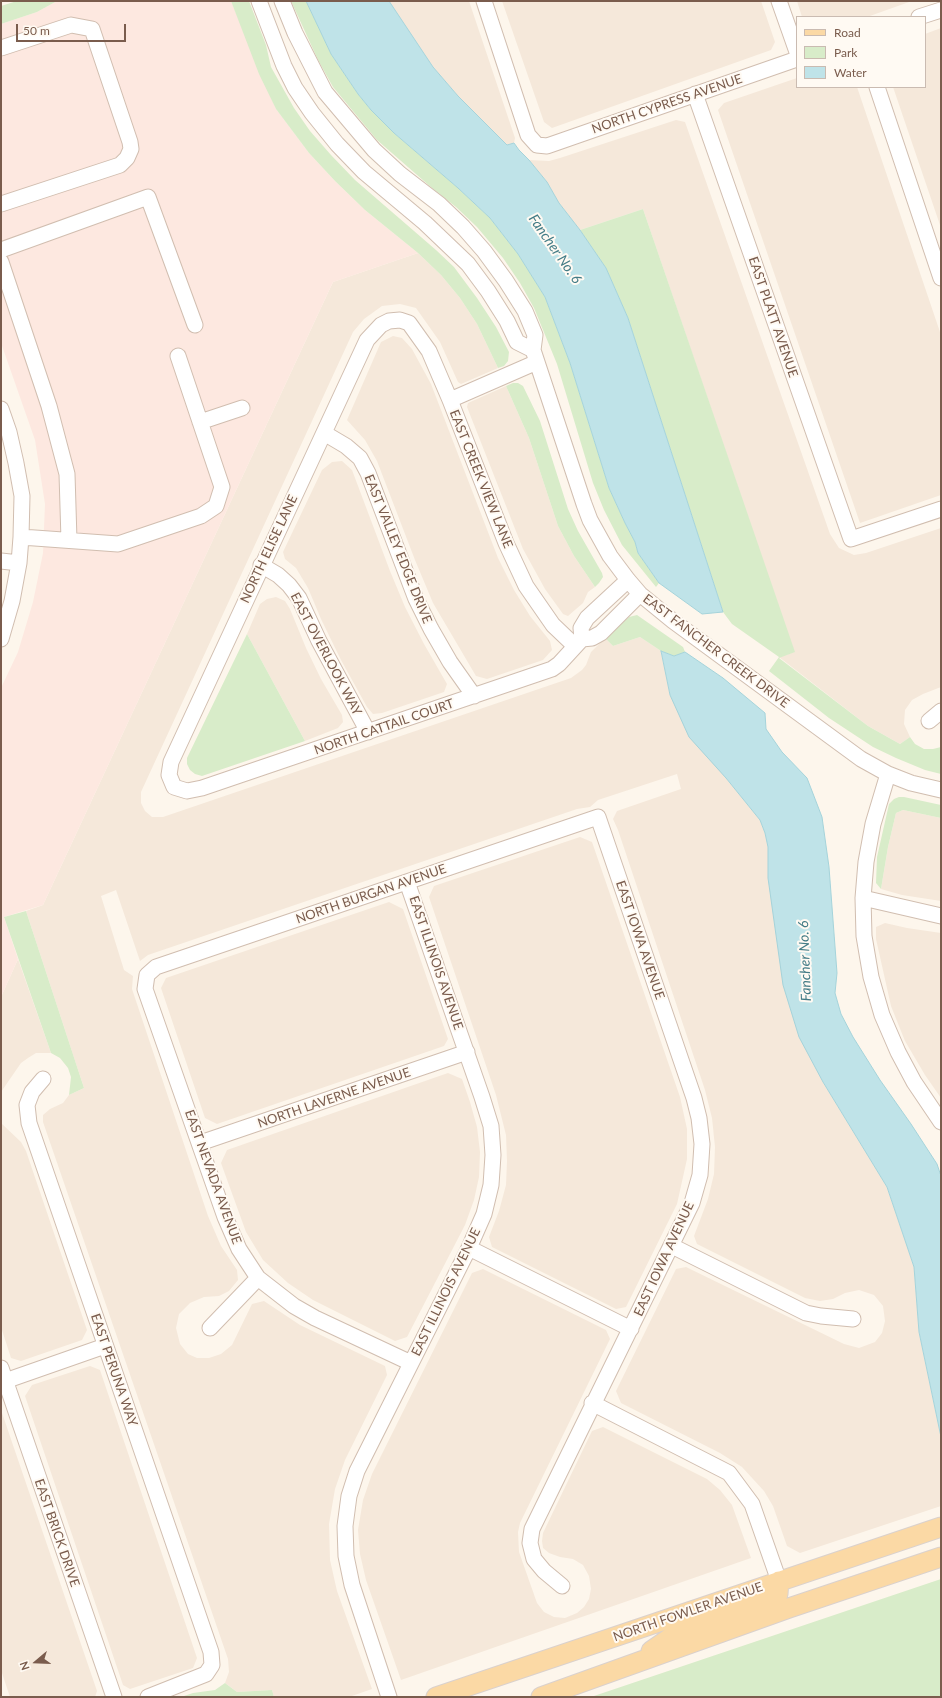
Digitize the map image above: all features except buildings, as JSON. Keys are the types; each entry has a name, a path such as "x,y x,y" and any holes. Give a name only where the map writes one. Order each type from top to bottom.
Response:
{"main road":[{"name":"NORTH FOWLER AVENUE","path":"436,1697 941,1527"},
{"path":"541,1697 789,1608 941,1557"},
{"path":"632,1665 677,1633 769,1603 778,1594 779,1581"}],"street":[{"path":"259,1 284,66 295,88 312,113 337,144 364,172 425,223 468,264 488,291 507,321 517,342 535,356 450,400"},
{"name":"EAST FANCHER CREEK DRIVE","path":"282,1 295,33 313,69 326,92 343,114 374,150 400,174 439,204 463,227 484,250 506,281 524,311 535,335 535,356 578,489 590,520 610,556 628,580 640,594 673,620 861,759 888,774 911,783 941,790"},
{"name":"NORTH CYPRESS AVENUE","path":"484,1 528,135 537,145 547,146 796,59"},
{"path":"779,1 796,49"},
{"path":"922,16 941,10"},
{"path":"1,48 71,25 92,29 130,142 131,149 127,158 120,165 1,204"},
{"path":"877,88 941,278"},
{"name":"EAST PLATT AVENUE","path":"695,94 851,539 941,509"},
{"path":"1,250 148,197 196,325"},
{"path":"1,262 49,406 66,474 69,540"},
{"name":"EAST CREEK VIEW LANE","path":"389,321 400,320 409,323 420,337 436,367 506,543 526,586 553,625 578,642"},
{"name":"NORTH ELISE LANE","path":"174,788 169,775 171,762 261,565 367,340 381,325 389,321"},
{"path":"21,537 118,544 200,516 216,506 222,487 178,356"},
{"path":"200,422 242,408"},
{"path":"1,409 15,457 22,496 19,563 12,601 1,638"},
{"name":"EAST VALLEY EDGE DRIVE","path":"324,434 346,446 360,458 368,473 416,599 450,662 474,696"},
{"path":"1,561 19,563"},
{"name":"EAST OVERLOOK WAY","path":"261,565 278,575 289,585 299,598 318,642 368,732"},
{"name":"NORTH CATTAIL COURT","path":"174,788 187,791 202,788 552,669 559,664 578,642 581,628 587,618 628,580"},
{"path":"578,642 592,638 601,633 640,594"},
{"path":"929,721 941,711"},
{"path":"888,774 873,824 866,862 863,898 864,936 871,977 882,1015 898,1052 914,1082 941,1122"},
{"name":"NORTH BURGAN AVENUE","path":"147,975 156,967 598,817"},
{"name":"EAST IOWA AVENUE","path":"562,1586 544,1571 534,1559 530,1543 532,1529 592,1403 631,1329 692,1203 700,1175 702,1144 699,1118 694,1098 598,817"},
{"name":"EAST ILLINOIS AVENUE","path":"389,1697 352,1585 346,1556 345,1526 349,1496 357,1471 469,1248 484,1214 491,1185 493,1155 491,1126 408,882"},
{"path":"863,898 941,916"},
{"name":"EAST NEVADA AVENUE","path":"147,975 145,989 225,1217 239,1249 258,1278 274,1292 304,1312 410,1363"},
{"name":"NORTH LAVERNE AVENUE","path":"200,1143 467,1052"},
{"name":"EAST PERUNA WAY","path":"43,1079 32,1092 27,1105 29,1123 210,1652 212,1665 206,1674 148,1697"},
{"path":"672,1246 806,1313 853,1319"},
{"path":"469,1248 631,1329"},
{"path":"210,1328 258,1278"},
{"path":"3,1375 105,1346"},
{"name":"EAST BRICK DRIVE","path":"3,1375 114,1697"},
{"path":"592,1403 729,1473 752,1504 779,1581"}],"shaded area":[{"path":"57,1 231,1 276,109 309,153 335,181 365,210 418,253 333,282 43,905 4,917 18,959 1,997 1,688 18,652 33,602 43,553 45,504 35,440 1,343 1,24 37,12"},
{"path":"389,1 469,1 515,138 514,143 507,145 458,96 433,67"},
{"path":"502,1 761,1 775,42 771,50 552,128 544,122"},
{"path":"797,1 912,1 870,16 802,16"},
{"path":"941,28 941,228 893,88 926,88 926,34"},
{"path":"796,78 796,88 857,88 941,335 941,495 860,523 718,110 724,103"},
{"path":"676,120 685,122 830,534 839,548 854,555 866,553 941,528 941,687 912,700 905,710 904,724 910,737 900,744 868,726 779,657 794,652 643,209 580,230 559,203 547,182 529,160 549,161"},
{"path":"418,253 441,275 460,298 477,324 498,368 461,384 458,382 440,342 416,308 400,304 382,306 364,319 353,332 141,792 141,803 145,811 152,817 163,817 571,678 582,670 586,665 591,652 605,638 613,646 640,637 661,651 670,695 726,778 760,820 768,847 768,878 823,1082 887,1187 914,1267 919,1332 941,1437 941,1506 800,1553 787,1546 773,1506 764,1491 742,1467 720,1453 621,1403 616,1391 676,1269 686,1267 844,1344 859,1348 875,1342 882,1333 885,1321 883,1306 874,1295 859,1290 845,1293 833,1299 820,1301 805,1298 697,1244 694,1236 708,1199 714,1174 715,1147 712,1118 705,1090 613,819 617,811 681,789 677,774 598,800 590,807 577,809 148,955 140,961 116,890 101,896 124,970 133,976 132,989 208,1216 221,1246 237,1270 238,1280 229,1291 219,1296 204,1297 190,1303 179,1314 176,1328 180,1344 188,1354 197,1358 209,1358 221,1354 232,1345 252,1304 264,1301 300,1325 385,1366 387,1375 345,1460 335,1489 329,1524 330,1560 337,1591 372,1689 349,1697 274,1697 272,1690 237,1692 225,1683 229,1672 228,1659 43,1122 43,1115 50,1109 63,1103 69,1095 84,1088 26,911 43,905 333,282"},
{"path":"393,336 402,338 412,349 431,384 498,558 514,590 530,616 550,641 552,650 543,660 487,679 476,676 433,603 377,461 365,440 347,420 381,342"},
{"path":"506,386 529,438 558,526 574,556 595,587 588,592 583,603 568,616 563,614 545,589 523,549 467,407 468,403"},
{"path":"342,461 352,470 405,607 447,684 444,692 382,713 373,714 367,707 341,660 308,588 296,568 285,559 283,552 322,470 332,462"},
{"path":"276,597 285,601 290,609 321,679 342,715 343,722 338,728 305,741 247,634 260,604 267,599"},
{"path":"903,810 941,818 941,901 902,895 881,889 888,847 896,813"},
{"path":"580,837 592,842 680,1097 687,1129 687,1159 677,1204 626,1307 616,1309 492,1247 489,1237 499,1211 506,1185 506,1135 496,1095 429,897 434,886"},
{"path":"389,902 403,909 448,1039 444,1046 217,1124 205,1118 161,988 166,978"},
{"path":"885,923 941,933 941,1098 925,1075 905,1041 891,1006 876,939 876,927"},
{"path":"18,959 51,1053 36,1053 21,1063 1,1092 1,997"},
{"path":"448,1073 462,1079 470,1102 477,1127 480,1152 479,1177 474,1200 465,1225 407,1337 395,1341 313,1300 288,1283 263,1260 246,1232 221,1163 227,1150"},
{"path":"1,1123 21,1142 26,1151 87,1330 82,1340 21,1361 11,1358 1,1327"},
{"path":"483,1269 606,1330 610,1339 520,1523 518,1532 519,1552 537,1603 544,1612 554,1617 565,1618 577,1613 584,1607 589,1599 591,1589 589,1576 583,1565 573,1559 560,1557 549,1553 543,1548 542,1541 543,1533 592,1431 603,1427 707,1479 720,1490 732,1505 751,1558 401,1680 366,1580 360,1554 358,1530 363,1500 372,1474 472,1273"},
{"path":"90,1366 100,1370 197,1658 193,1668 130,1689 123,1685 25,1396 32,1385"},
{"path":"1,1410 97,1691 95,1697 10,1697 1,1670"}],"green space":[{"path":"17,1 57,1 37,12 1,24 1,6"},
{"path":"231,1 249,1 266,45 271,67 294,108 310,131 355,180 454,267 496,327 509,352 508,361 504,366 498,368 477,324 460,298 441,275 418,253 365,210 335,181 309,153 276,109 259,74"},
{"path":"291,1 306,1 331,54 358,94 371,110 394,133 458,188 490,218 518,254 545,297 570,363 609,488 635,542 638,553 659,583 656,587 622,545 604,510 593,483 557,364 534,308 520,283 503,258 477,227 456,207 377,140 333,87 318,60"},
{"path":"643,209 795,652 779,658 868,726 900,744 910,737 915,744 924,749 941,747 941,774 925,770 873,747 829,718 769,671 779,657 732,624 723,612 628,318 606,268 580,230"},
{"path":"513,383 518,383 523,386 540,421 568,509 578,531 602,573 603,577 595,587 574,556 558,526 529,438 506,386"},
{"path":"637,615 683,647 685,652 674,656 661,651 640,637 613,646 605,638 629,617"},
{"path":"247,634 305,741 202,776 195,774 190,770 187,764 187,758"},
{"path":"899,797 941,805 941,818 903,810 896,813 888,847 881,889 876,883 877,857 889,804 894,799"},
{"path":"26,911 84,1088 69,1095 71,1077 68,1068 60,1058 51,1053 4,917"},
{"path":"941,1579 941,1697 591,1697"},
{"path":"225,1683 237,1692 272,1690 274,1697 181,1697 193,1693 215,1690"}],"water":[{"name":"Fancher No. 6","path":"306,1 389,1 433,67 458,96 507,145 514,143 547,182 559,203 606,268 628,318 723,612 702,614 659,583 638,553 635,542 609,488 570,363 545,297 518,254 490,218 458,188 394,133 371,110 358,94 331,54"},
{"name":"Fancher No. 6","path":"661,651 674,656 685,652 723,678 765,713 766,729 782,752 807,778 822,817 829,867 837,973 835,993 841,1014 853,1037 880,1080 937,1164 941,1176 941,1437 919,1332 914,1267 887,1187 823,1082 799,1037 783,985 768,878 768,847 765,833 760,820 726,778 689,737 670,695"}]}
